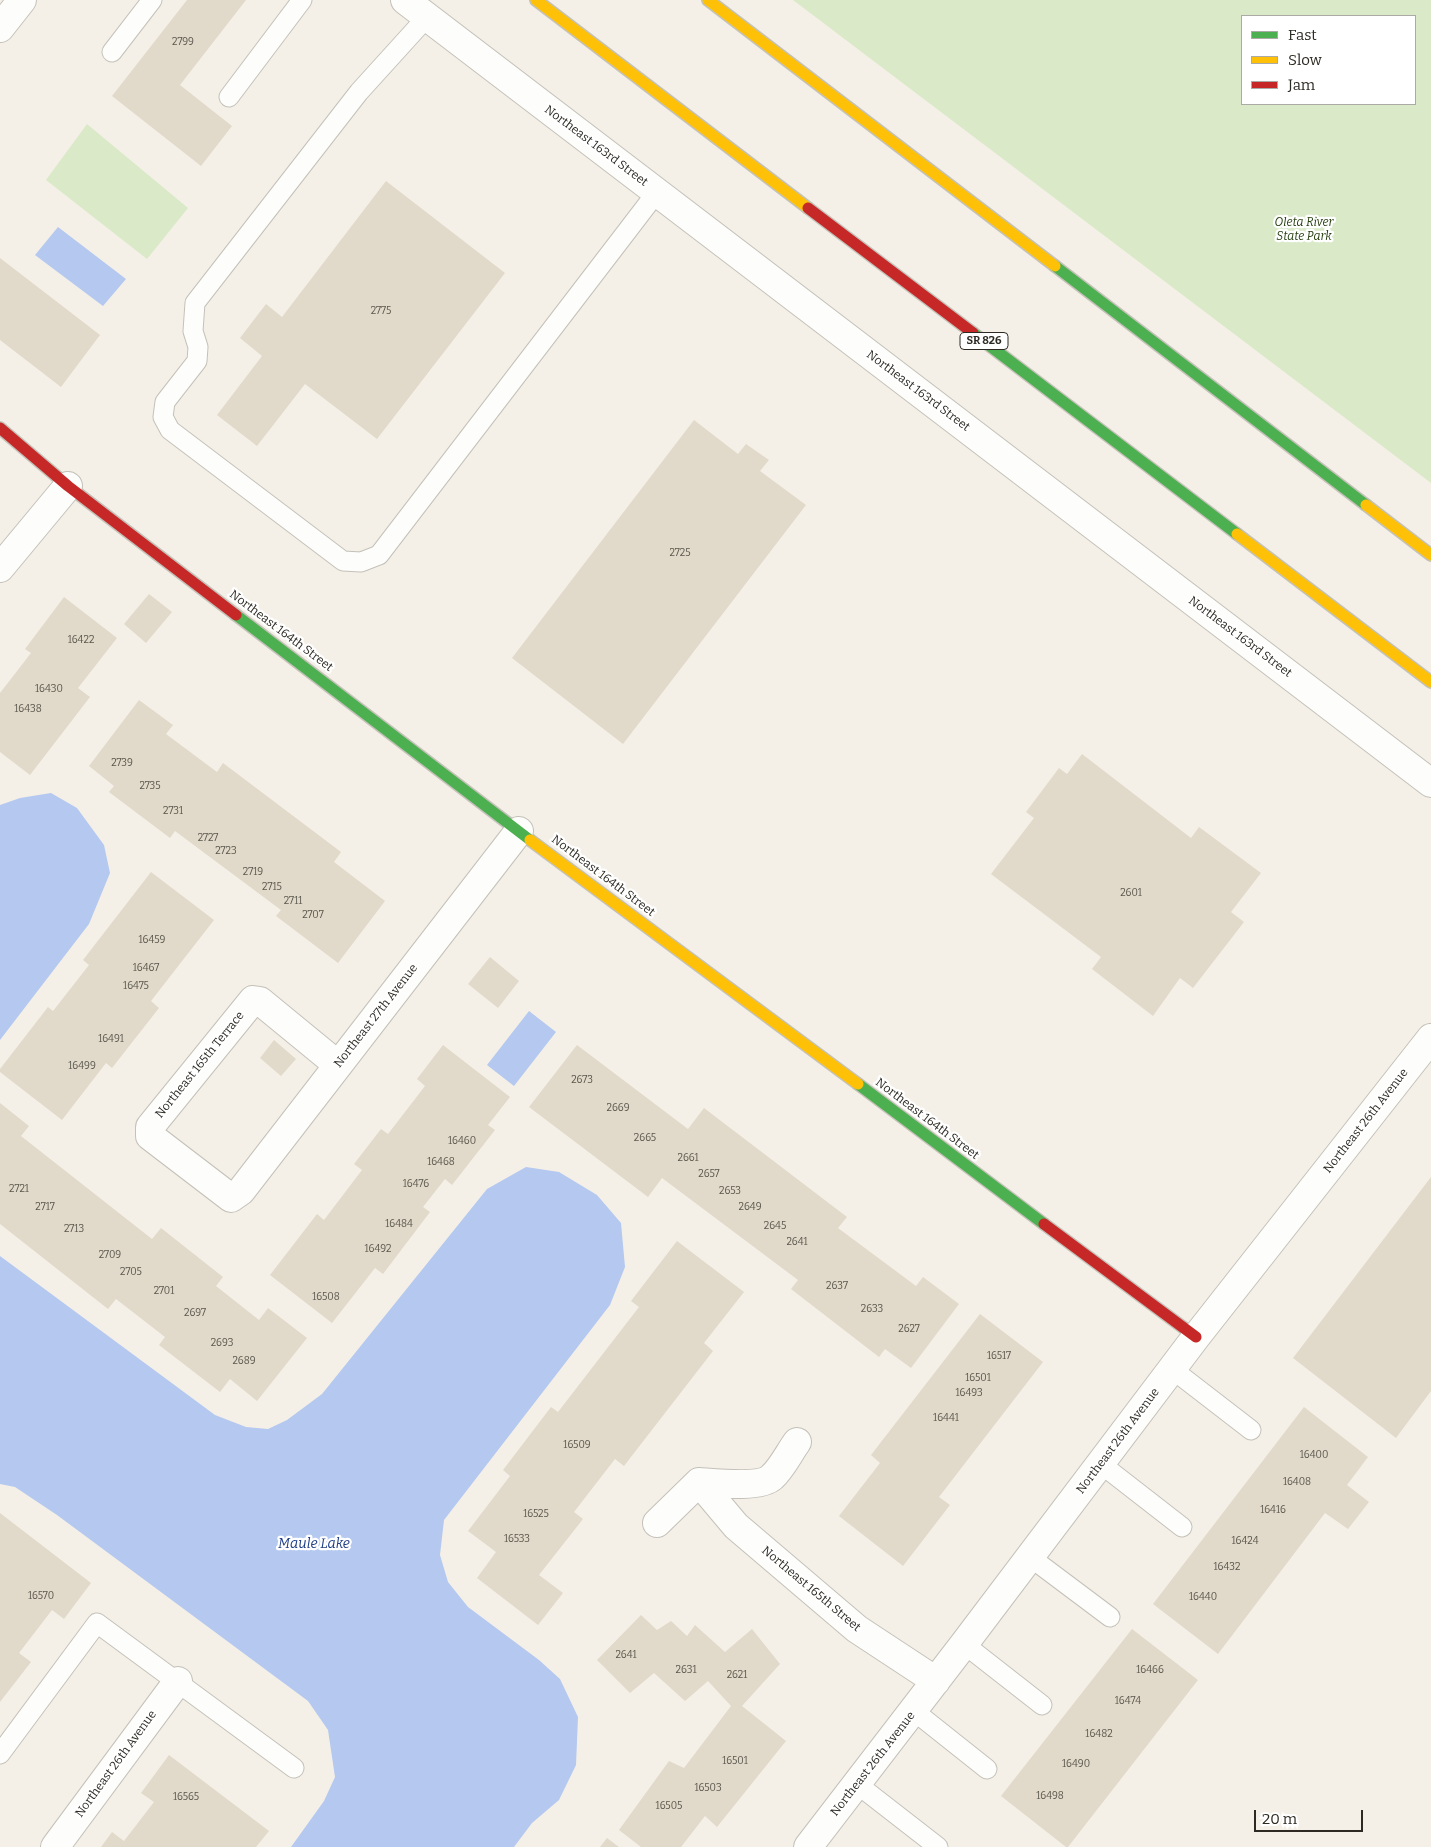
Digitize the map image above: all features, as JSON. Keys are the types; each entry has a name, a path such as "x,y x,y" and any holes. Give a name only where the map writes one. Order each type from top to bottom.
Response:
{"main road":[{"name":"SR 826","path":"536,0 1431,682"},
{"path":"708,0 1431,555"},
{"name":"Northeast 164th Street","path":"0,428 68,486 519,831 1196,1338"}],"street":[{"path":"0,28 22,0"},
{"name":"Northeast 163rd Street","path":"405,0 1431,783"},
{"path":"0,568 68,486"},
{"name":"Northeast 27th Avenue","path":"231,1198 241,1192 519,831"},
{"name":"Northeast 165th Terrace","path":"231,1198 150,1136 150,1127 156,1119 253,1000 260,1001 338,1065"},
{"name":"Northeast 26th Avenue","path":"808,1847 914,1711 1172,1369 1431,1038"},
{"path":"657,1523 699,1482 722,1484 758,1482 771,1478 797,1442"},
{"name":"Northeast 165th Street","path":"699,1482 736,1526 856,1629 936,1682"},
{"name":"Northeast 26th Avenue","path":"55,1847 178,1681"}],"lane":[{"path":"112,52 152,0"},
{"path":"229,97 302,0"},
{"path":"427,17 360,92 195,303 193,331 198,348 197,361 166,402 163,417 170,430 343,561 361,562 379,555 657,192"},
{"path":"1172,1369 1251,1430"},
{"path":"1100,1464 1182,1527"},
{"path":"1030,1558 1110,1617"},
{"path":"0,1754 97,1623 294,1768"},
{"path":"964,1644 1042,1704"},
{"path":"914,1711 987,1769"},
{"path":"857,1784 938,1847"}],"green space":[{"name":"Oleta River State Park","path":"793,0 1431,0 1431,483"},
{"path":"87,124 188,208 147,259 46,180"}],"water":[{"path":"58,227 126,279 103,306 35,255"},
{"path":"51,793 77,808 104,845 110,873 89,924 0,1040 0,805 20,798"},
{"path":"529,1011 556,1032 514,1086 487,1065"},
{"name":"Maule Lake","path":"526,1167 559,1172 597,1195 621,1223 625,1267 610,1305 444,1520 440,1555 448,1582 468,1607 539,1660 560,1679 578,1717 576,1765 559,1800 532,1823 514,1847 291,1847 324,1801 335,1777 328,1730 308,1701 57,1515 15,1487 0,1484 0,1256 215,1415 246,1427 268,1429 287,1420 322,1394 487,1189"}],"building":[{"path":"187,0 246,0 180,85 232,126 201,166 112,96"},
{"path":"386,181 505,273 377,439 305,384 257,446 217,415 262,356 240,338 266,304 282,317"},
{"path":"0,258 100,335 61,387 0,340"},
{"path":"694,420 738,454 746,444 769,460 760,471 806,505 623,744 512,658"},
{"path":"149,594 172,612 146,643 124,624"},
{"path":"64,597 117,638 78,688 90,697 30,775 0,752 0,693 31,653 25,649"},
{"path":"139,700 173,725 166,734 217,772 223,763 341,852 334,862 385,901 338,963 276,916 281,910 175,831 170,838 109,792 114,786 89,766"},
{"path":"1082,754 1191,838 1199,827 1261,873 1231,912 1244,922 1193,988 1180,978 1153,1016 1092,969 1101,957 991,874 1034,818 1026,812 1059,768 1067,774"},
{"path":"151,872 214,920 151,1001 159,1008 112,1068 106,1063 62,1120 0,1072 0,1069 48,1007 53,1011 89,965 83,960"},
{"path":"490,957 519,981 498,1008 468,984"},
{"path":"274,1040 296,1059 281,1076 260,1058"},
{"path":"443,1045 510,1097 488,1125 495,1130 452,1185 445,1179 423,1207 430,1212 383,1274 375,1268 332,1323 270,1275 317,1214 324,1220 362,1170 354,1164 381,1129 388,1134 425,1086 417,1079"},
{"path":"577,1045 688,1129 704,1108 847,1217 838,1228 916,1286 923,1277 959,1304 911,1368 885,1349 879,1357 791,1289 798,1280 662,1178 648,1197 529,1107"},
{"path":"0,1103 29,1126 21,1136 152,1239 161,1228 223,1277 216,1286 259,1320 268,1308 307,1338 257,1401 230,1379 220,1392 159,1345 165,1337 116,1299 108,1309 0,1224"},
{"path":"1431,1177 1431,1391 1396,1438 1293,1358"},
{"path":"677,1241 744,1292 704,1343 713,1351 624,1466 615,1459 574,1512 583,1519 539,1575 563,1593 538,1625 477,1578 496,1552 468,1531 510,1476 503,1470 551,1407 558,1412 639,1307 631,1301"},
{"path":"980,1314 1043,1362 939,1497 950,1505 903,1566 839,1516 880,1463 871,1455"},
{"path":"1304,1407 1368,1457 1347,1485 1369,1502 1348,1529 1325,1513 1218,1654 1153,1604"},
{"path":"0,1513 91,1583 64,1619 52,1610 19,1653 31,1662 0,1702"},
{"path":"641,1615 657,1630 671,1621 687,1636 695,1625 725,1652 752,1629 780,1664 742,1706 786,1741 717,1827 705,1816 681,1847 641,1847 619,1830 669,1761 684,1768 731,1706 708,1681 685,1701 654,1673 630,1693 597,1660"},
{"path":"1132,1629 1198,1680 1068,1847 1066,1847 1001,1796"},
{"path":"169,1755 269,1831 256,1847 101,1847 112,1832 124,1841 154,1802 141,1793"},
{"path":"607,1838 619,1847 600,1847"}],"traffic: fast":[{"path":"1055,266 1366,505"},
{"path":"973,333 1237,534"},
{"path":"236,615 530,840"},
{"path":"858,1084 1044,1224"}],"traffic: slow":[{"path":"536,0 808,208"},
{"path":"708,0 1055,266"},
{"path":"1366,505 1431,555"},
{"path":"1237,534 1431,682"},
{"path":"530,840 858,1084"}],"traffic: jam":[{"path":"808,208 973,333"},
{"path":"0,428 68,486 236,615"},
{"path":"1044,1224 1196,1337"}]}
